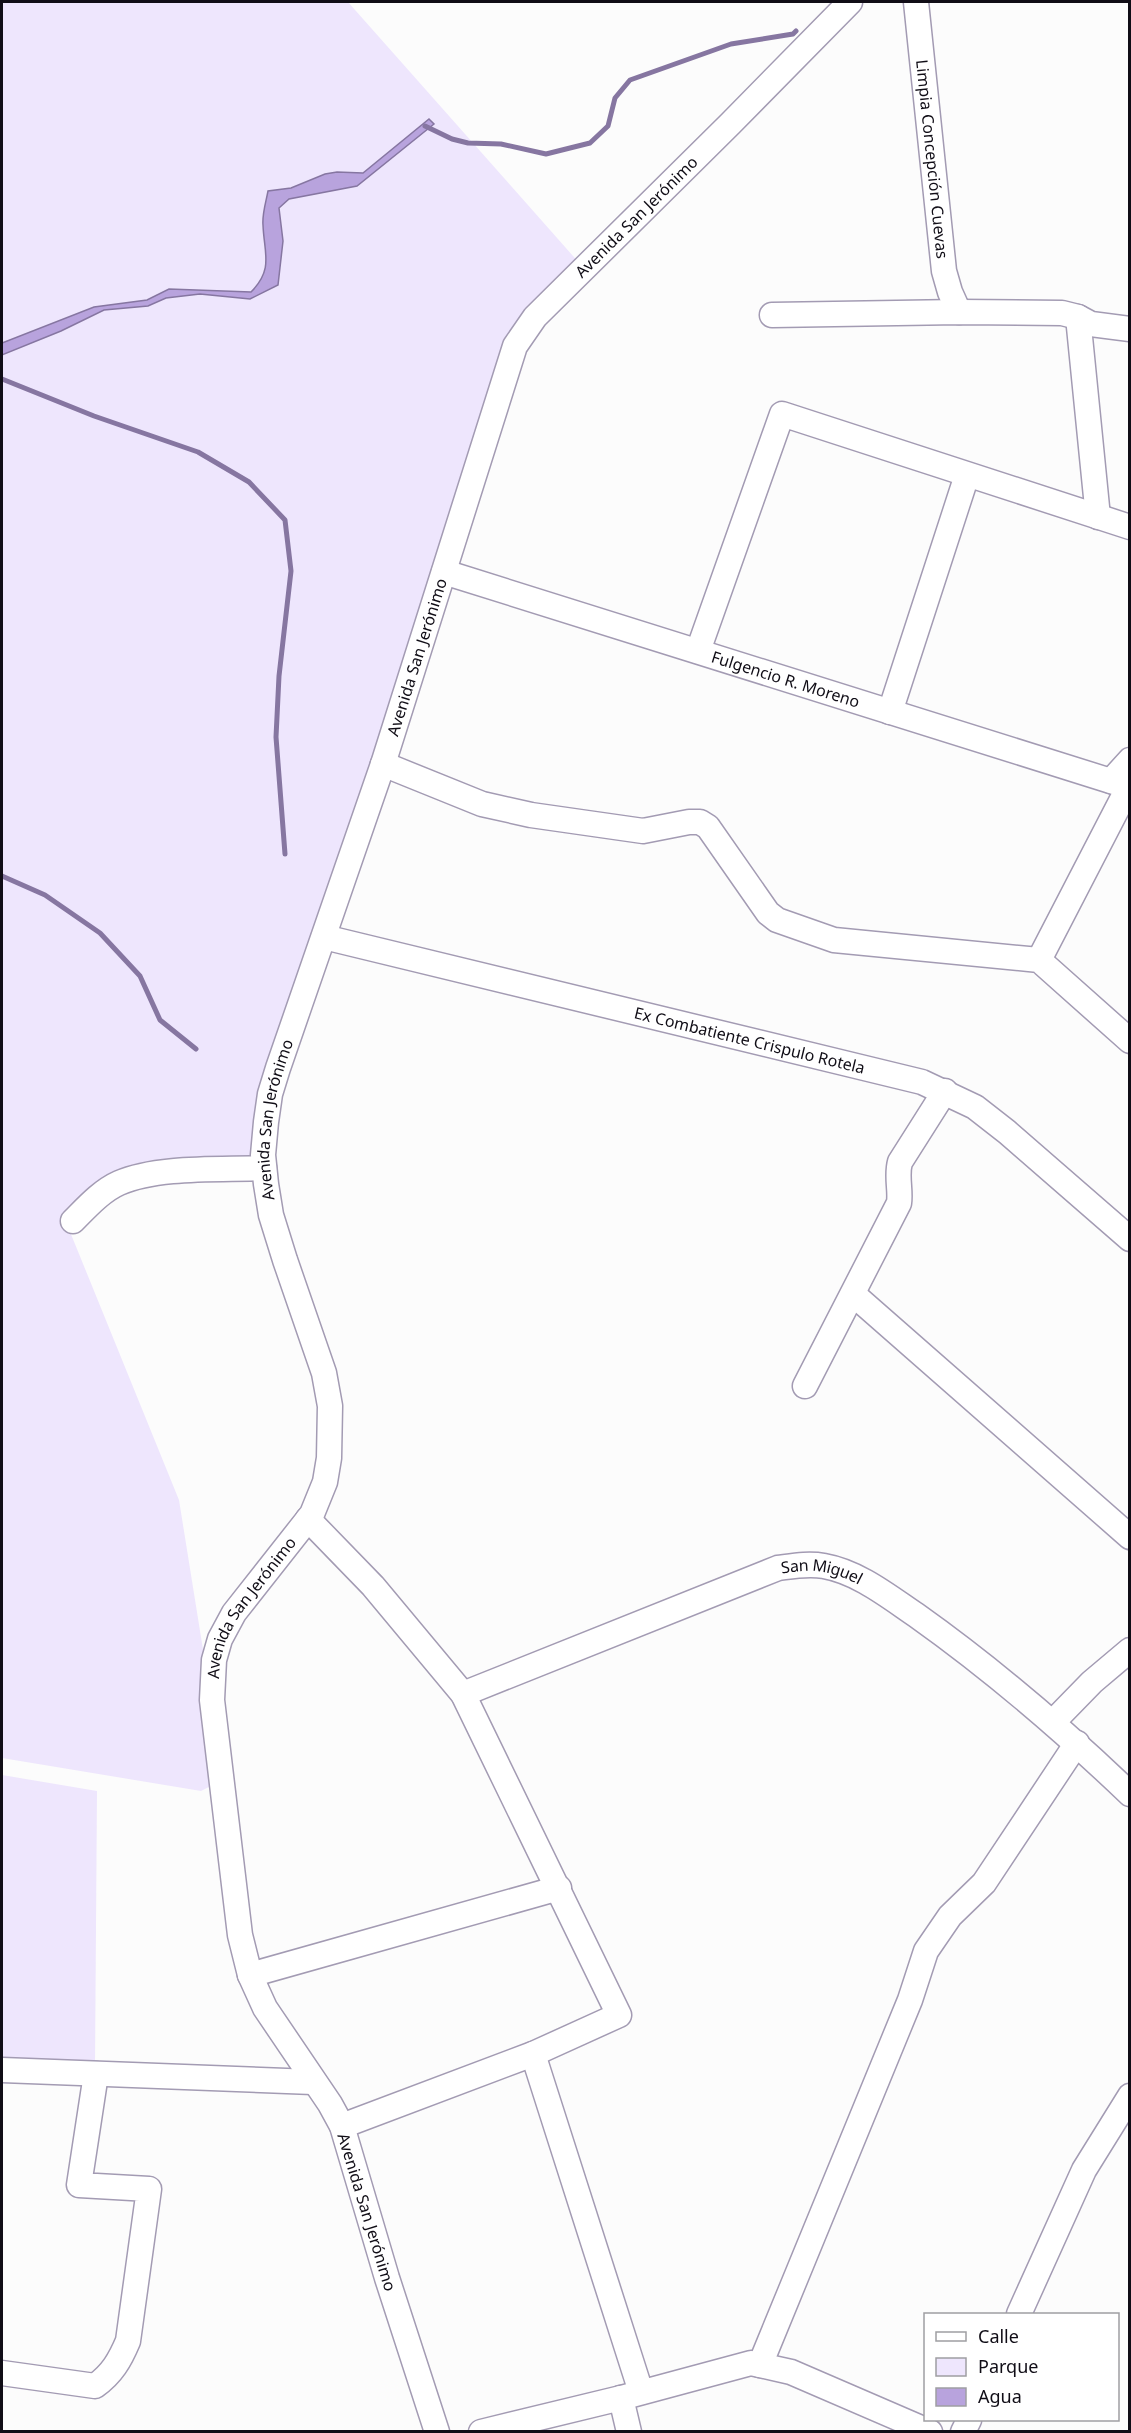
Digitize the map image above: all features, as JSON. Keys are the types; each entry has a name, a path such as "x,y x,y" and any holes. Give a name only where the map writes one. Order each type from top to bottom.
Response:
{"street":[{"name":"Avenida San Jerónimo","path":"437,2432 387,2278 342,2126 330,2104 265,2008 250,1975 240,1935 223,1802 212,1700 214,1660 220,1639 234,1613 308,1519 319,1500 325,1482 331,1437 330,1406 324,1373 272,1215 264,1168 270,1094 383,764 515,346 536,317 850,2"},
{"name":"Limpia Concepción Cuevas","path":"916,2 944,271 959,312"},
{"path":"772,315 1062,313 1078,316 1091,324 1130,329"},
{"path":"1078,316 1098,517"},
{"path":"699,651 782,414 1130,527"},
{"path":"890,712 967,475"},
{"name":"Fulgencio R. Moreno","path":"444,572 1123,785"},
{"path":"1039,960 1123,785 1130,760"},
{"path":"383,764 483,804 531,815 643,831 700,822 708,827 768,913 777,920 825,938 1039,960 1130,1041"},
{"name":"Ex Combatiente Crispulo Rotela","path":"324,937 922,1082 975,1107 1130,1239"},
{"path":"805,1386 899,1203 898,1169 900,1162 945,1091"},
{"path":"73,1221 91,1203 118,1183 127,1180 156,1172 264,1168"},
{"path":"853,1294 1130,1537"},
{"path":"308,1519 373,1586 463,1694 619,2015 533,2054 342,2126"},
{"name":"San Miguel","path":"463,1694 778,1568 800,1564 825,1566 855,1577 879,1590 959,1646 1053,1722 1130,1794"},
{"path":"1053,1722 1092,1682 1130,1650"},
{"path":"760,2365 910,2000 926,1951 950,1916 984,1883 1077,1743"},
{"path":"250,1975 559,1888"},
{"path":"533,2054 631,2395 629,2432"},
{"path":"2,2070 313,2082"},
{"path":"2,2373 95,2386 109,2376 121,2358 128,2341 149,2189 79,2185 96,2074"},
{"path":"1019,2313 1084,2170 1130,2096"},
{"path":"481,2432 751,2363 791,2372 930,2432"}],"green space":[{"path":"2,2 348,2 581,265 528,314 255,1151 250,1157 186,1164 64,1217 179,1500 205,1662 211,1786 201,1791 2,1758"},
{"path":"2,1775 97,1791 95,2064 2,2060"}],"water":[{"path":"429,119 434,124 357,186 289,199 279,208 283,241 278,285 250,299 200,294 166,298 148,306 104,310 61,331 2,355 2,343 94,307 147,300 169,289 251,292 263,276 265,268 263,221 268,191 291,188 325,174 363,173"}],"waterway":[{"path":"425,126 452,139 468,143 501,144 546,154 590,143 608,126 615,98 630,80 731,44 793,34 796,31"},
{"path":"2,379 94,416 198,452 249,482 285,520 291,571 279,676 276,737 285,854"},
{"path":"2,876 45,895 100,933 140,976 160,1020 196,1049"}]}
